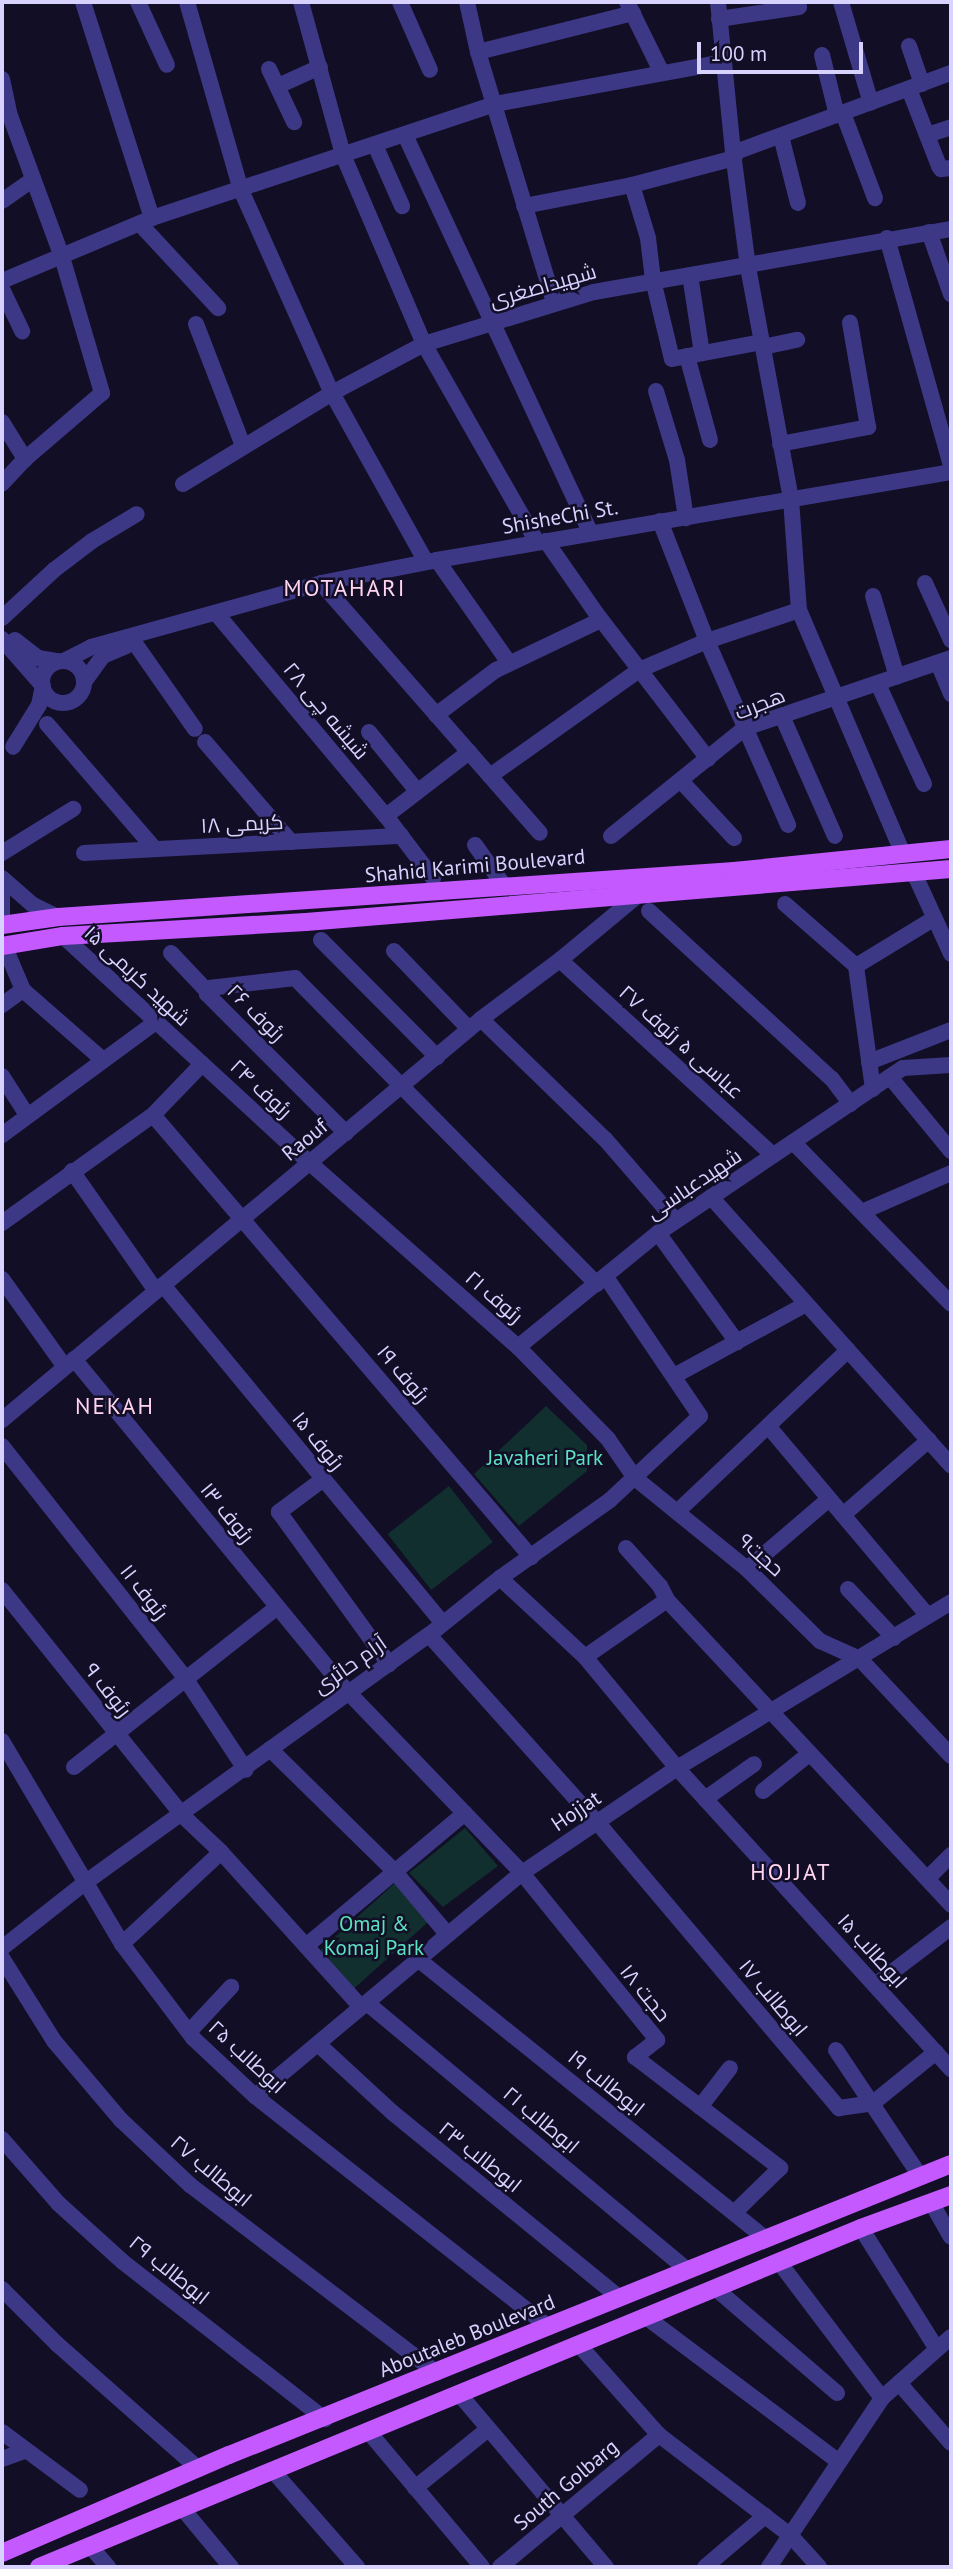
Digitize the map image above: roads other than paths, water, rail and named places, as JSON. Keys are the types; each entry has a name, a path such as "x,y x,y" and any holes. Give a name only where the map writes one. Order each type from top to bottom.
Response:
{"main road":[{"name":"Shahid Karimi Boulevard","path":"3,945 63,936 643,903 735,880 951,849"},
{"name":"Shahid Karimi Boulevard","path":"2,925 58,917 505,887 914,873 951,869"},
{"name":"Aboutaleb Boulevard","path":"2,2553 229,2455 325,2419 951,2164"},
{"path":"39,2567 861,2228 951,2195"},
{"path":"829,2213 839,2237"},
{"path":"229,2455 229,2473 239,2485"}],"street":[{"path":"83,2 146,221 218,308"},
{"path":"138,2 167,65"},
{"path":"187,2 241,190 332,393 431,561 509,663"},
{"path":"301,2 343,155 424,344 542,542 708,759"},
{"path":"400,2 430,70"},
{"path":"467,2 478,52 554,302"},
{"path":"718,2 733,156 748,267 791,499 799,610 903,854"},
{"path":"841,2 871,103"},
{"path":"719,19 799,7"},
{"path":"478,52 630,8 662,74"},
{"path":"909,46 927,135 941,169 951,168"},
{"path":"821,55 840,114 875,198"},
{"path":"2,281 146,221 495,104 723,62"},
{"path":"278,86 320,67"},
{"path":"269,69 294,122"},
{"path":"524,206 632,185 733,156 951,73"},
{"path":"2,79 6,116 62,257 102,394 25,459 2,484"},
{"path":"927,135 951,127"},
{"path":"405,135 591,533"},
{"path":"781,136 798,203"},
{"path":"375,145 402,206"},
{"path":"2,201 33,179"},
{"path":"632,185 648,238 653,280 687,356 710,440"},
{"name":"شهیداصغری","path":"183,484 332,393 424,344 493,321 554,302 653,280 748,267 887,238 951,229"},
{"path":"929,232 951,294"},
{"path":"887,238 951,465"},
{"path":"687,356 690,275"},
{"path":"2,289 22,331"},
{"path":"780,444 868,428 850,323"},
{"path":"196,324 243,446"},
{"path":"687,356 797,340"},
{"path":"656,391 677,460 686,518"},
{"path":"2,422 25,459"},
{"name":"ShisheChi St.","path":"61,661 91,647 321,583 431,561 951,472"},
{"path":"2,618 54,570 92,541 137,514"},
{"path":"660,521 707,641 788,825"},
{"path":"321,583 540,833"},
{"path":"925,583 951,639"},
{"path":"873,596 897,677"},
{"path":"490,776 639,670 707,641 799,610"},
{"name":"شیشه چی ۲۸","path":"216,613 386,816 433,878"},
{"path":"436,715 496,670 601,620"},
{"name":"ShisheChi St.","path":"84,682 103,656 180,624"},
{"path":"2,625 28,653 79,667 84,682 81,693 73,701 47,723 7,750"},
{"path":"2,639 52,699 62,703 73,701"},
{"path":"134,642 195,729"},
{"path":"7,750 39,705 45,670 61,661"},
{"path":"945,661 951,694"},
{"name":"هجرت","path":"611,836 745,728 945,661"},
{"path":"878,684 924,784"},
{"path":"782,716 835,835"},
{"path":"47,723 155,849"},
{"path":"369,732 418,792"},
{"path":"205,742 291,842"},
{"path":"386,816 469,752"},
{"path":"681,781 734,838"},
{"path":"2,853 73,809"},
{"name":"کریمی ۱۸","path":"84,853 402,836"},
{"path":"475,845 505,887"},
{"path":"914,873 935,918 947,936 951,954"},
{"path":"2,878 33,905 58,917"},
{"path":"2,894 2,915"},
{"path":"643,903 832,1079 851,1104"},
{"name":"Raouf","path":"2,1420 475,1024 643,903"},
{"path":"785,904 856,965 873,1089"},
{"path":"856,965 935,918"},
{"name":"شهید کریمی ۱۵","path":"63,936 182,1046"},
{"path":"321,940 437,1057"},
{"path":"3,945 23,990 103,1060"},
{"path":"394,951 606,1139 676,1221"},
{"path":"171,953 206,990"},
{"name":"عباسی ۵ رئوف ۲۷","path":"561,960 773,1155"},
{"name":"رئوف ۲۶","path":"206,990 290,977 299,982 401,1087"},
{"path":"2,1005 23,990"},
{"name":"رئوف ۲۶","path":"206,990 346,1133"},
{"path":"2,1135 156,1022"},
{"path":"869,1062 951,1030"},
{"name":"رئوف ۲۴","path":"182,1046 310,1163"},
{"path":"2,1223 153,1115 202,1064"},
{"path":"951,1065 897,1073 951,1151"},
{"name":"شهیدعباسی","path":"518,1347 658,1233 897,1073"},
{"path":"2,1076 27,1115"},
{"path":"401,1087 602,1280 674,1376 806,1304"},
{"name":"رئوف ۱۹","path":"153,1115 531,1557"},
{"path":"793,1142 864,1211 951,1304"},
{"name":"رئوف ۲۱","path":"310,1163 518,1347 608,1439 635,1478"},
{"name":"رئوف ۱۵","path":"72,1171 160,1288 442,1622"},
{"path":"864,1211 951,1174"},
{"path":"711,1197 951,1465"},
{"path":"658,1233 737,1342"},
{"name":"رئوف ۱۳","path":"2,1279 348,1692 522,1873"},
{"path":"678,1511 848,1350"},
{"name":"آرام حائری","path":"86,1882 246,1770 270,1749 429,1635 500,1578 610,1500 700,1416 674,1376"},
{"path":"768,1426 928,1616"},
{"path":"843,1515 929,1440"},
{"name":"رئوف ۱۱","path":"2,1446 185,1678 246,1770"},
{"name":"حجت۹","path":"635,1478 747,1570 820,1641 860,1659"},
{"path":"322,1480 279,1512 388,1664"},
{"path":"747,1570 829,1499"},
{"path":"626,1548 660,1587 667,1600 951,1905"},
{"name":"ابوطالب ۱۵","path":"500,1578 585,1657 677,1768 951,2069"},
{"path":"848,1589 894,1638"},
{"name":"رئوف ۹","path":"2,1590 182,1815 221,1852 306,1946"},
{"path":"585,1657 667,1600"},
{"name":"Hojjat","path":"255,2096 522,1873 677,1768 951,1602"},
{"path":"74,1767 277,1607"},
{"path":"429,1635 597,1822"},
{"path":"860,1659 951,1756"},
{"name":"ابوطالب ۲۵","path":"2,1741 122,1944 189,2032 255,2096 549,2327"},
{"path":"270,1749 395,1872 448,1936"},
{"path":"763,1791 809,1754"},
{"path":"705,1799 754,1764"},
{"path":"306,1946 466,1813"},
{"name":"ابوطالب ۱۷","path":"597,1822 839,2108 873,2104"},
{"path":"122,1944 221,1852"},
{"path":"928,1878 951,1855"},
{"name":"حجت ۱۸","path":"522,1873 657,2040 635,2057 779,2168 734,2213"},
{"path":"2,1948 86,1882"},
{"path":"875,1985 951,1927"},
{"name":"ابوطالب ۲۱","path":"306,1946 364,2005 688,2270"},
{"name":"ابوطالب ۲۷","path":"2,1958 54,2041 121,2120 190,2185 437,2373"},
{"name":"ابوطالب ۱۹","path":"419,1960 766,2239"},
{"path":"189,2032 231,1987"},
{"name":"ابوطالب ۲۳","path":"318,2044 393,2113 620,2298"},
{"path":"836,2050 920,2176"},
{"path":"873,2104 936,2052"},
{"path":"700,2107 730,2068"},
{"name":"ابوطالب ۲۹","path":"2,2138 59,2204 123,2262 325,2419"},
{"path":"932,2202 951,2237"},
{"path":"861,2228 937,2349"},
{"path":"779,2262 882,2398"},
{"path":"715,2288 837,2393"},
{"path":"2,2289 57,2344 199,2469"},
{"path":"646,2317 838,2461"},
{"path":"769,2567 882,2398 951,2337"},
{"path":"579,2345 659,2435 791,2536 820,2567"},
{"path":"899,2383 951,2443"},
{"path":"460,2395 606,2567"},
{"path":"415,2488 488,2429"},
{"path":"368,2431 482,2567"},
{"path":"2,2432 24,2451 80,2490"},
{"name":"South Golbarg","path":"500,2567 659,2435"},
{"path":"2,2459 24,2451"},
{"path":"273,2471 357,2567"},
{"path":"182,2508 231,2567"},
{"path":"705,2567 765,2516"},
{"path":"90,2546 108,2567"}],"district":[{"name":"MOTAHARI","path":"345,588"},
{"name":"NEKAH","path":"115,1406"},
{"name":"HOJJAT","path":"791,1872"}],"park label":[{"name":"Javaheri Park","path":"545,1458"},
{"name":"Omaj & Komaj Park","path":"374,1936"}]}
